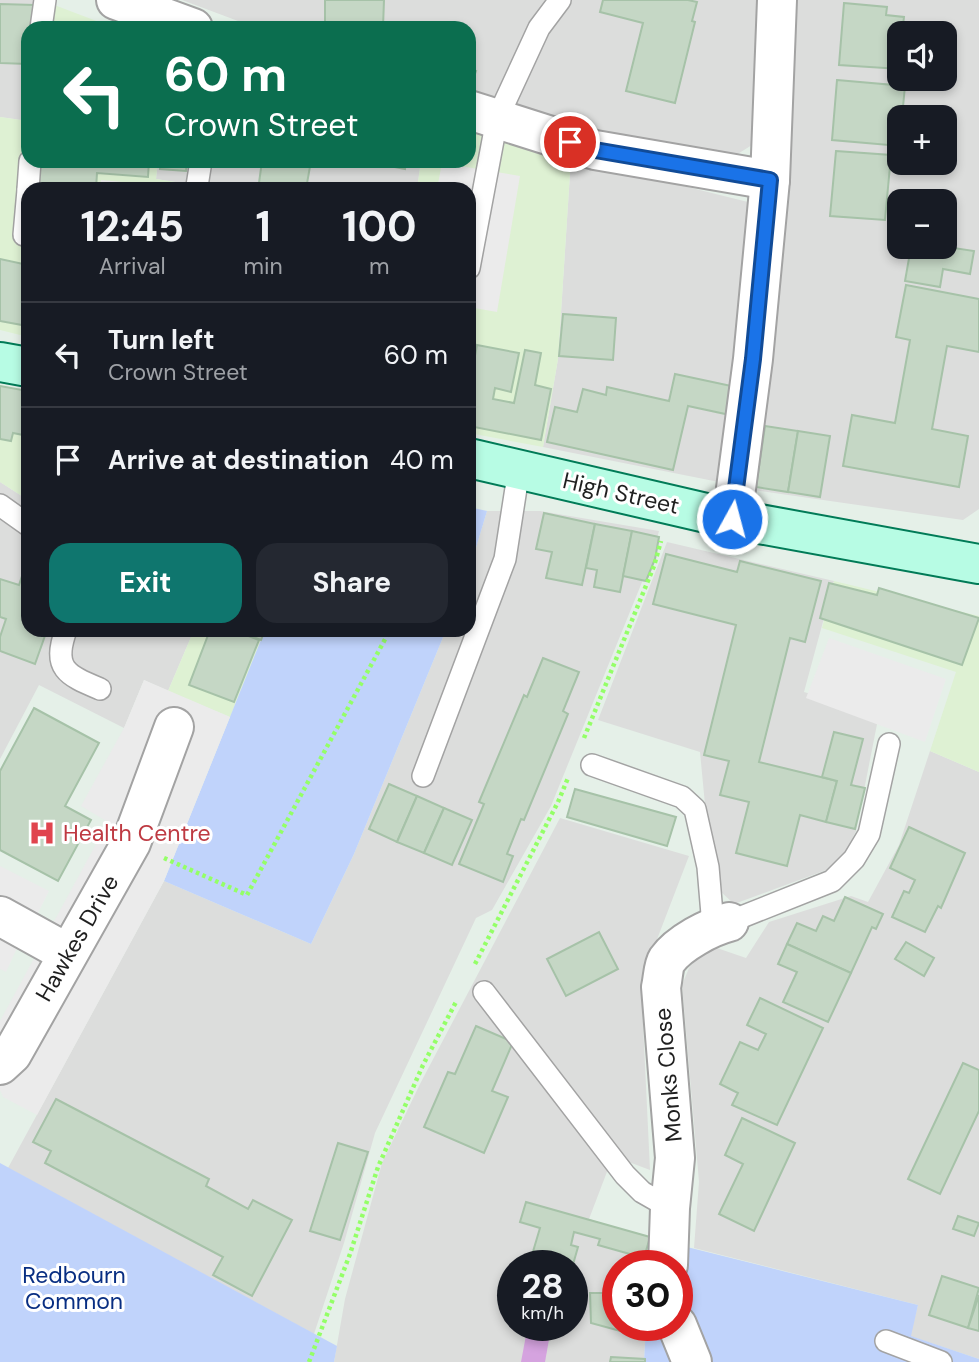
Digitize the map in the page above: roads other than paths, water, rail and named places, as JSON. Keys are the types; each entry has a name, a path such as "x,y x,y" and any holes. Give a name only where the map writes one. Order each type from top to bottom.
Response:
{"street":[{"path":"116,0 174,21"},
{"path":"732,519 753,359 770,180 777,0"},
{"path":"483,114 595,150 770,180"},
{"path":"0,362 21,366"},
{"name":"High Street","path":"476,460 732,519 979,564"},
{"name":"Hawkes Drive","path":"0,1065 12,1054 131,843 174,727"},
{"path":"0,916 67,953"},
{"name":"Monks Close","path":"669,1250 675,1158 661,987 667,961 695,936 721,924"},
{"path":"683,1341 692,1362"}],"lane":[{"path":"42,21 45,0"},
{"path":"476,191 483,114 560,0"},
{"path":"476,636 505,559 519,470"},
{"path":"0,505 21,520"},
{"path":"63,637 59,649 61,663 69,676 100,689"},
{"path":"423,776 476,637"},
{"path":"592,765 682,797 695,809 721,924 832,881 854,859 869,834 889,744"},
{"path":"484,992 625,1175 642,1192 670,1208"},
{"path":"886,1341 941,1362"}],"place":[{"name":"Health Centre","path":"42,833"}],"park label":[{"name":"Redbourn Common","path":"74,1288"}]}
